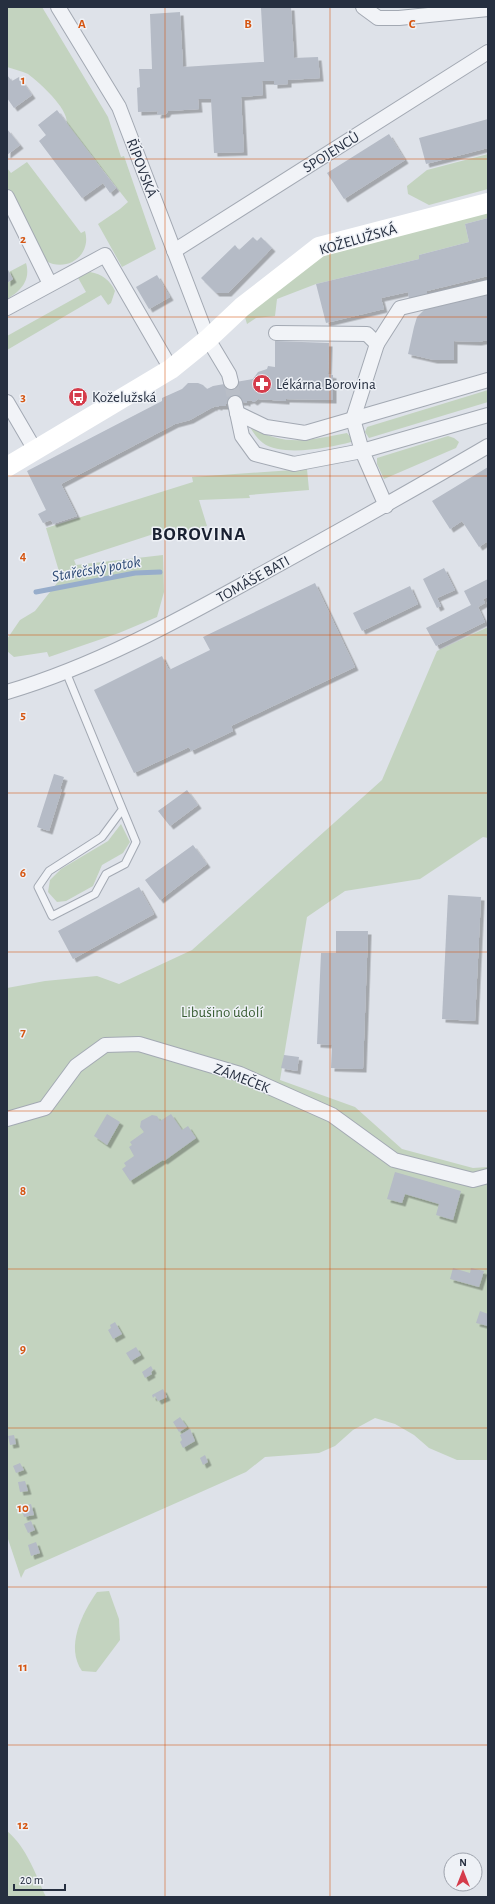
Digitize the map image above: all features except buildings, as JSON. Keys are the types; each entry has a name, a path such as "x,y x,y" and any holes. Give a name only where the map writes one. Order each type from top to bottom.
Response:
{"main road":[{"name":"KOŽELUŽSKÁ","path":"7,467 171,369 208,339 242,307 319,247 488,203"}],"street":[{"name":"ŘÍPOVSKÁ","path":"58,7 119,107 208,339"},
{"path":"363,7 378,18 399,18 488,9"},
{"name":"SPOJENCŮ","path":"174,251 488,52"},
{"path":"7,197 50,284"},
{"path":"7,308 105,255 171,369"},
{"path":"386,506 362,451 353,419 377,344 400,308 488,286"},
{"path":"276,334 367,334 377,344"},
{"path":"208,339 229,374 231,382"},
{"path":"488,380 305,433 266,426 236,408 242,436 255,454 294,464 362,451 488,415"},
{"path":"7,402 35,450"},
{"name":"TOMÁŠE BATI","path":"7,692 66,672 182,618 386,506 488,446"},
{"name":"ZÁMEČEK","path":"7,1119 45,1108 76,1066 104,1045 139,1044 240,1074 332,1115 394,1160 473,1180 488,1176"}],"lane":[{"path":"66,672 136,842 125,864 106,874 95,894 52,916 38,887 50,871 102,837 122,810"}],"green space":[{"path":"7,7 42,7 108,117 121,157 124,156 156,249 122,267 98,224 128,202 67,124 63,111 53,97 28,74 7,67"},
{"path":"488,154 488,189 429,205 408,194 407,186 427,170"},
{"path":"27,162 81,233 85,231 85,248 76,260 62,265 46,261 7,190 7,168 11,173"},
{"path":"488,203 488,218 465,224 469,242 419,255 419,259 316,284 277,299 275,316 256,318 247,324 242,307 319,247"},
{"path":"26,263 27,275 24,284 17,292 7,299 7,283 13,279 9,272"},
{"path":"90,272 102,276 111,284 115,291 111,303 108,305 101,295 7,350 7,336 86,292 77,276"},
{"path":"488,390 488,402 369,438 365,432 367,427"},
{"path":"248,424 260,432 272,437 284,439 308,440 347,433 353,440 351,442 318,449 282,450 263,443"},
{"path":"448,436 459,442 456,448 384,479 377,464 377,458"},
{"path":"307,469 309,490 249,495 250,498 199,500 207,526 177,535 175,527 74,560 76,565 163,555 164,592 157,617 119,633 49,657 47,652 14,657 7,651 7,639 20,620 35,611 61,578 46,528 193,482 192,477"},
{"name":"Libušino údolí","path":"488,627 488,838 483,837 420,879 345,891 307,917 280,1080 355,1107 402,1149 473,1168 488,1167 488,1460 457,1460 429,1448 414,1435 395,1424 375,1418 353,1430 335,1446 319,1453 265,1457 246,1472 25,1570 21,1578 7,1536 7,988 45,981 97,976 119,984 192,950 382,780 437,651"},
{"path":"121,824 130,842 123,853 102,865 93,886 66,901 57,902 48,892 50,880 61,869 108,841"},
{"path":"109,1591 119,1619 120,1640 96,1672 82,1671 77,1662 75,1651 75,1641 81,1620 91,1600 97,1592"},
{"path":"7,1831 25,1853 46,1897 7,1897"}],"waterway":[{"name":"Stařečský potok","path":"36,592 135,573 160,572"}],"tunnel":[{"path":"231,382 235,403"}],"place":[{"name":"Lékárna Borovina","path":"262,384"},
{"name":"Koželužská","path":"78,397"}],"district":[{"name":"BOROVINA","path":"199,533"}]}
